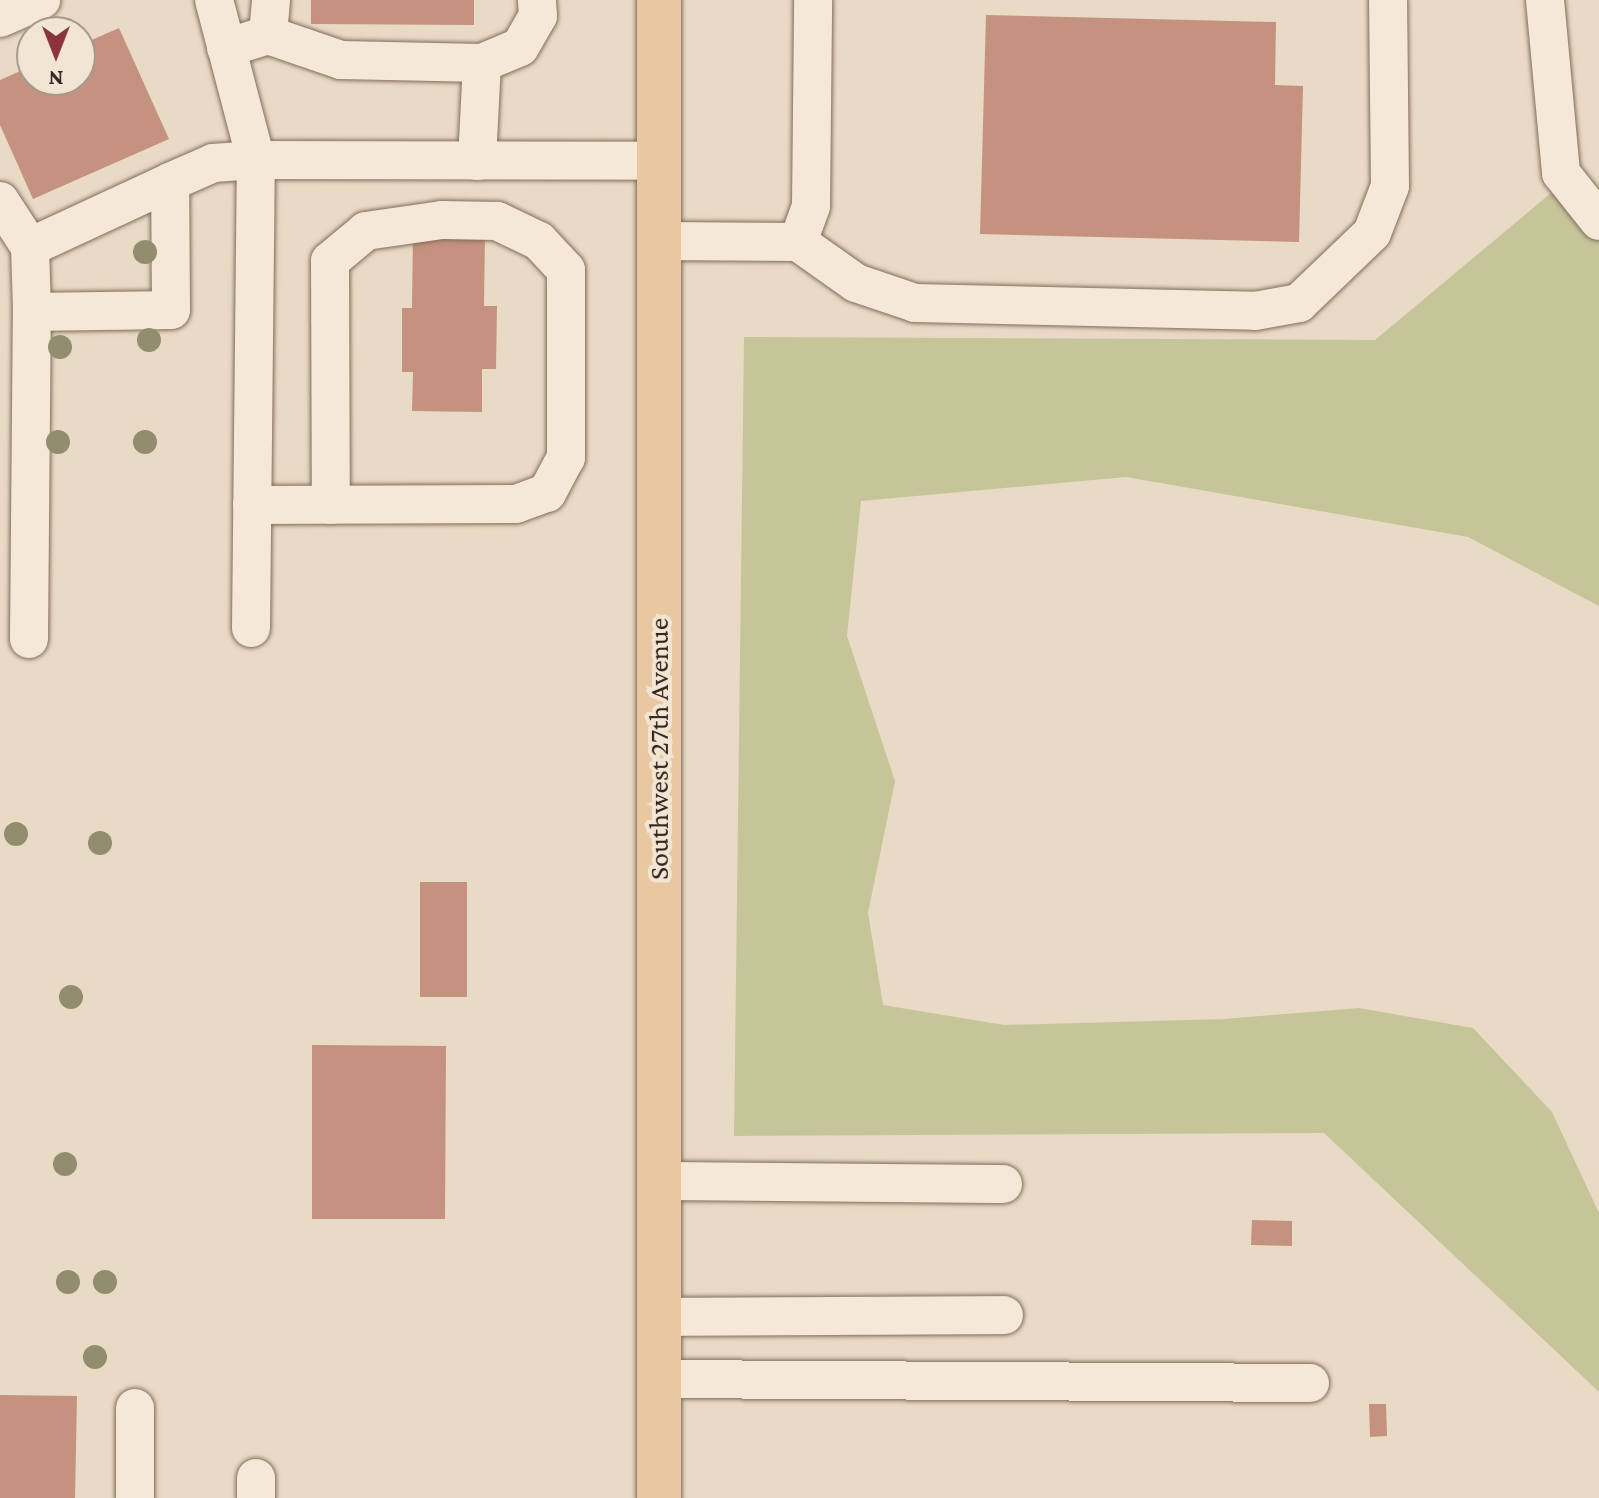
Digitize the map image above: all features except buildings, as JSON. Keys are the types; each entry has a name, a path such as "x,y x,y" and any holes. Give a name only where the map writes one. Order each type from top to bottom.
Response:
{"main road":[{"name":"Southwest 27th Avenue","path":"659,0 659,1498"}],"lane":[{"path":"0,18 41,0"},
{"path":"214,0 256,160 251,628"},
{"path":"226,48 270,17 341,60 482,63 520,47 538,16 537,0"},
{"path":"798,242 811,206 813,0"},
{"path":"659,241 798,242 856,283 915,303 1255,311 1299,303 1372,233 1390,186 1388,0"},
{"path":"1545,0 1561,173 1599,221"},
{"path":"477,161 482,63"},
{"path":"30,247 213,163 256,160 659,161"},
{"path":"32,312 171,310 170,182"},
{"path":"0,201 30,247 29,639"},
{"path":"252,505 331,505 516,504 547,493 566,458 566,270 539,241 497,221 442,220 366,231 330,261 331,505"},
{"path":"659,1181 1003,1184"},
{"path":"659,1317 1004,1315"},
{"path":"659,1379 1310,1383"},
{"path":"135,1408 135,1498"}],"green space":[{"path":"1557,188 1599,232 1599,606 1468,537 1126,477 861,501 847,636 895,781 868,913 883,1005 1004,1025 1224,1019 1359,1008 1473,1028 1552,1112 1599,1213 1599,1392 1324,1133 734,1136 744,337 1375,340"}]}
